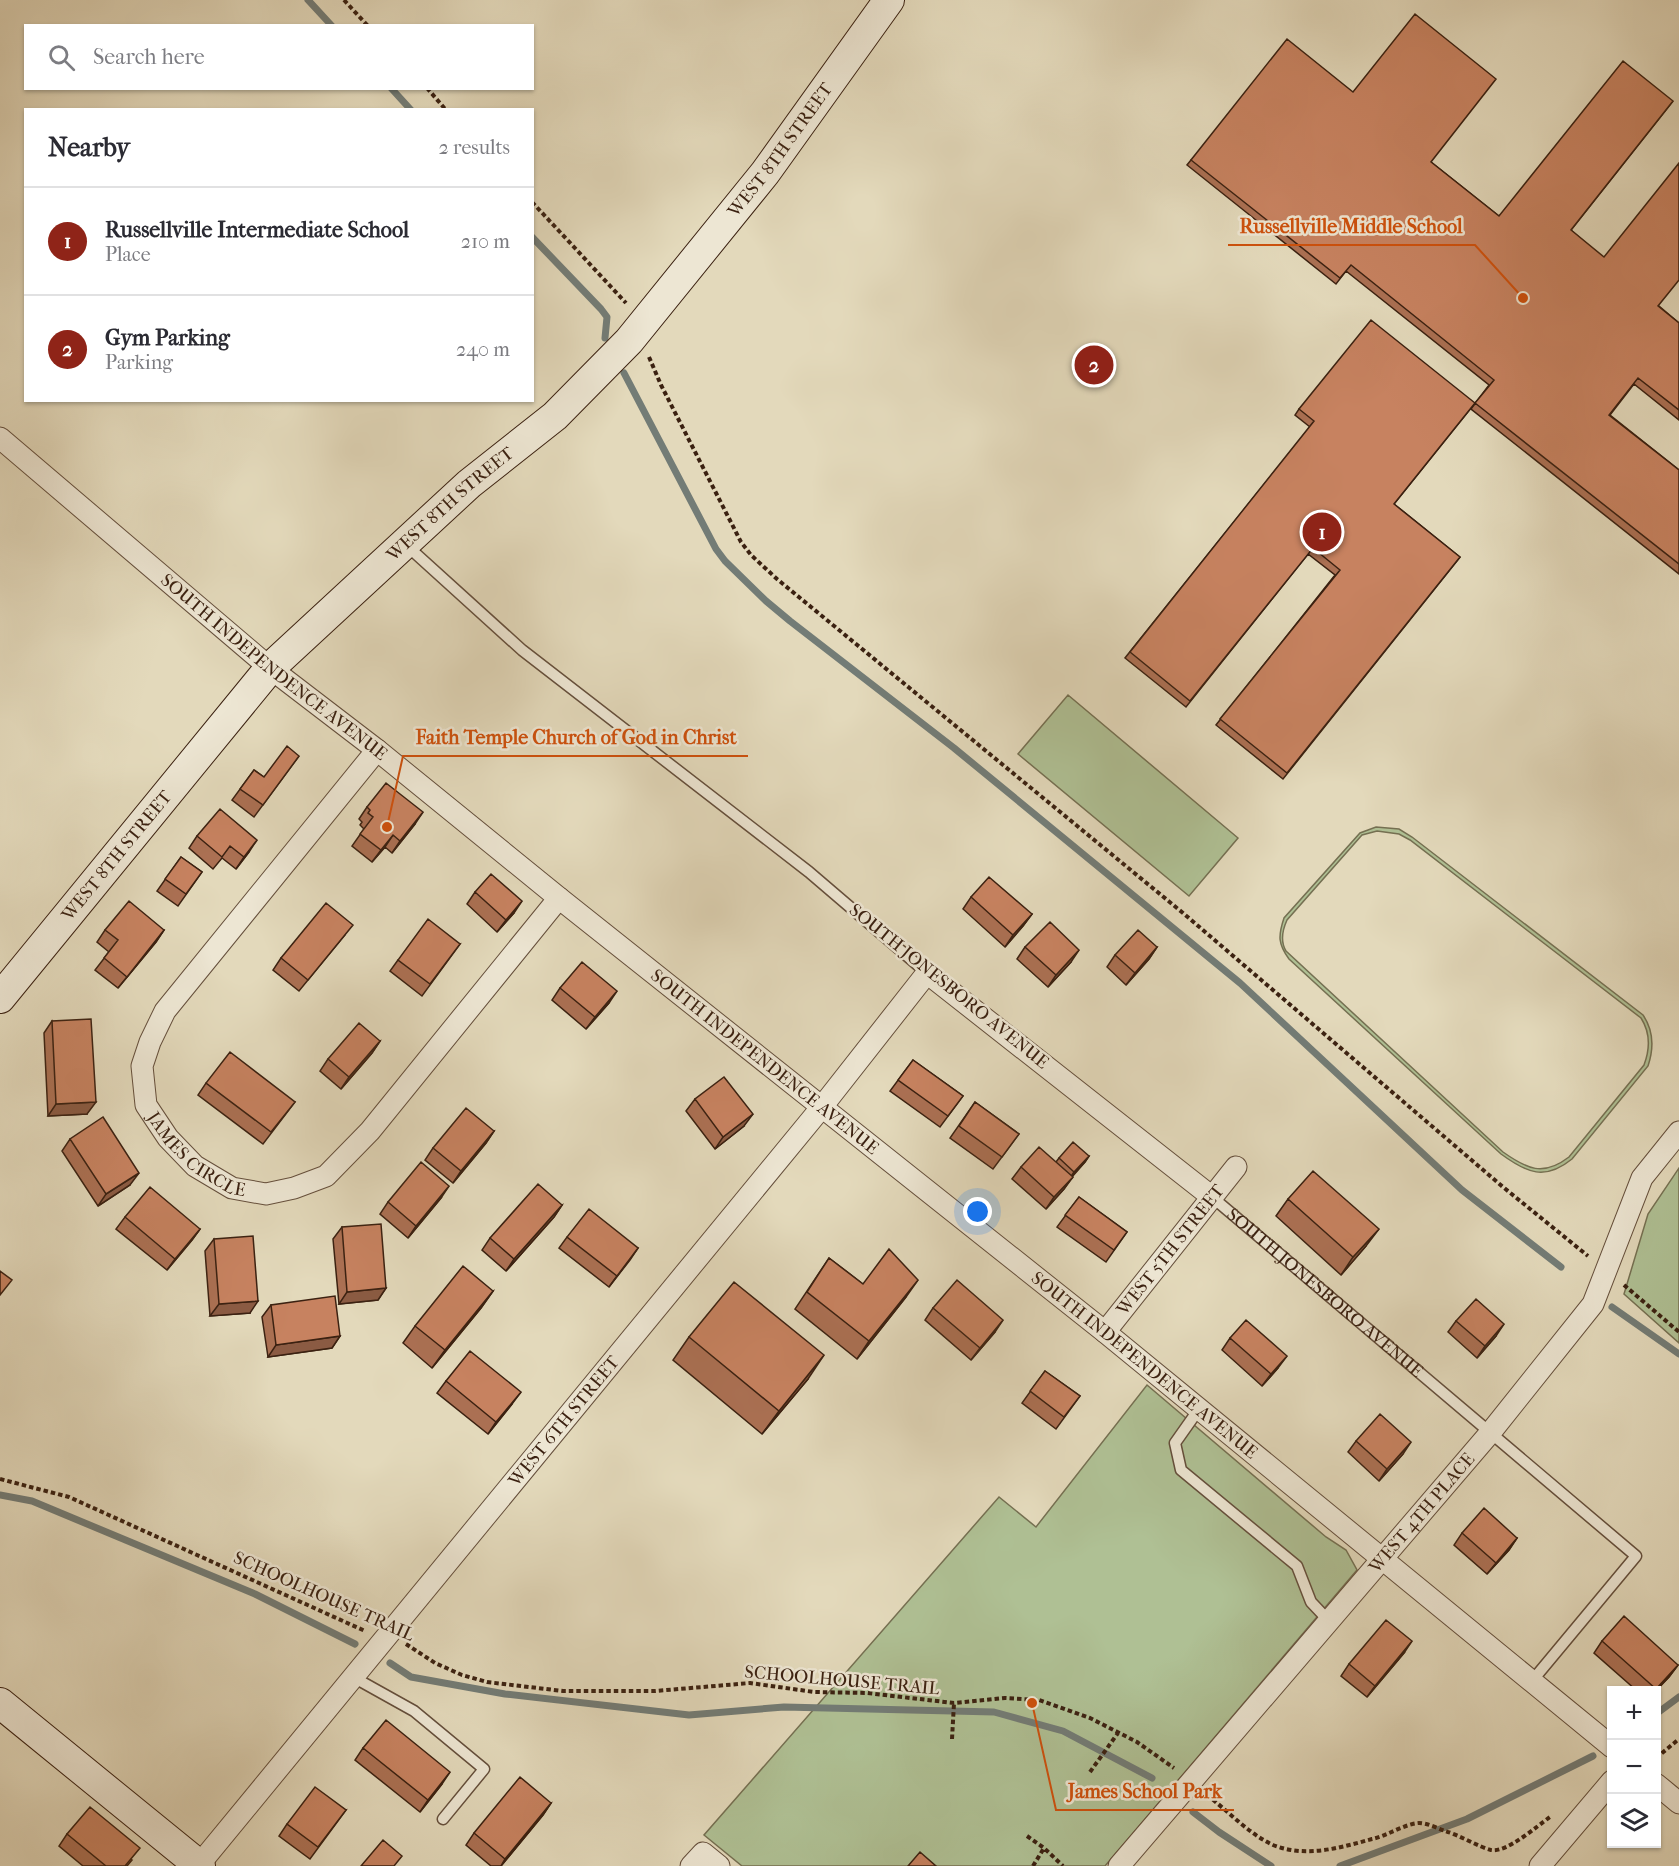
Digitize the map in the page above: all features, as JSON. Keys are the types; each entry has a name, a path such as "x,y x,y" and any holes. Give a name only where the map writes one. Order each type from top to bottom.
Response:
{"street":[{"name":"WEST 8TH STREET","path":"0,998 270,668 469,484 555,416 638,331 765,173 889,0"},
{"name":"SOUTH INDEPENDENCE AVENUE","path":"0,438 270,668 377,750 559,898 1105,1332 1607,1744"},
{"name":"JAMES CIRCLE","path":"377,750 165,1011 150,1042 142,1066 146,1105 168,1138 195,1166 232,1188 266,1194 294,1188 326,1176 370,1131 559,898"},
{"name":"WEST 6TH STREET","path":"199,1866 821,1107 927,973"},
{"name":"SOUTH JONESBORO AVENUE","path":"927,973 1212,1197"},
{"name":"WEST 4TH PLACE","path":"1119,1866 1490,1432 1593,1304 1641,1178 1679,1132"},
{"name":"WEST 5TH STREET","path":"1105,1332 1236,1167"},
{"path":"0,1703 199,1866"},
{"path":"1540,1866 1607,1786"},
{"path":"1661,1788 1679,1803"}],"lane":[{"name":"SOUTH JONESBORO AVENUE","path":"405,544 522,650 791,857 927,973"},
{"name":"SOUTH JONESBORO AVENUE","path":"1212,1197 1490,1432"},
{"path":"1199,1409 1175,1443 1181,1470 1297,1566 1311,1602 1328,1620"},
{"path":"1490,1432 1636,1556 1532,1681"},
{"path":"353,1677 414,1711 484,1769 443,1819"}],"path":[{"path":"344,0 366,24"},
{"path":"429,90 444,108"},
{"path":"534,204 625,302 661,386 735,531 751,555 795,594 1183,913 1503,1187 1679,1332"},
{"name":"SCHOOLHOUSE TRAIL","path":"0,1479 69,1497 384,1638 406,1644 435,1663 487,1682 563,1691 655,1692 761,1684 814,1692 867,1693 954,1703 1005,1698 1039,1700 1090,1718 1137,1742 1259,1836 1287,1849 1305,1852 1320,1851 1383,1837 1415,1823 1451,1832 1491,1850 1500,1850 1555,1813"},
{"path":"952,1739 954,1703"},
{"path":"1090,1772 1118,1733"},
{"path":"1661,1754 1679,1739"},
{"path":"1027,1836 1063,1866"},
{"path":"1033,1866 1044,1848"}],"green space":[{"path":"1068,695 1238,838 1189,896 1018,754"},
{"path":"1376,827 1399,829 1412,837 1643,1015 1647,1021 1652,1040 1648,1066 1572,1159 1562,1166 1545,1172 1536,1172 1519,1166 1501,1154 1285,954 1280,940 1284,918 1360,833","holes":["1377,831 1399,834 1410,840 1641,1018 1644,1023 1648,1041 1644,1065 1569,1157 1560,1163 1543,1169 1535,1168 1520,1163 1503,1152 1284,947 1282,936 1287,920 1362,835"]},
{"path":"1679,1168 1679,1343 1624,1294 1648,1214"},
{"path":"1147,1385 1326,1537 1346,1550 1357,1570 1105,1866 742,1866 704,1835 999,1497 1036,1527"}],"building":[{"path":"1415,14 1496,79 1431,162 1499,216 1623,61 1673,101 1571,230 1604,257 1679,163 1679,280 1658,306 1679,323 1679,410 1638,378 1609,415 1679,470 1679,564 1475,403 1494,380 1351,265 1340,278 1191,160 1287,39 1353,92"},
{"path":"1371,320 1475,403 1394,504 1460,557 1287,773 1220,719 1340,570 1313,548 1190,701 1130,652 1314,421 1299,409"},
{"path":"287,746 299,756 263,805 240,789 254,770 264,777"},
{"path":"386,783 423,812 400,841 393,835 381,850 360,834 373,817 368,813 370,810 367,807"},
{"path":"220,809 257,840 244,857 230,846 222,857 197,836"},
{"path":"181,857 202,872 186,894 165,879"},
{"path":"491,874 522,901 506,920 475,892"},
{"path":"989,877 1032,914 1013,935 971,897"},
{"path":"129,901 164,930 127,977 104,958 118,940 105,930"},
{"path":"326,903 353,925 308,980 281,958"},
{"path":"428,919 460,944 430,984 398,960"},
{"path":"1050,922 1079,950 1056,975 1025,947"},
{"path":"1138,930 1157,947 1135,973 1115,955"},
{"path":"582,962 617,991 595,1017 560,988"},
{"path":"91,1019 96,1102 56,1104 52,1021"},
{"path":"359,1023 380,1041 349,1077 328,1059"},
{"path":"230,1052 295,1102 271,1132 206,1083"},
{"path":"913,1060 963,1096 948,1116 898,1080"},
{"path":"724,1077 753,1114 723,1137 695,1099"},
{"path":"975,1102 1019,1134 1002,1157 959,1126"},
{"path":"466,1108 494,1131 461,1171 433,1148"},
{"path":"103,1117 139,1173 106,1194 70,1139"},
{"path":"1073,1142 1089,1156 1074,1172 1059,1158"},
{"path":"1039,1147 1073,1177 1054,1197 1021,1167"},
{"path":"421,1162 449,1186 416,1226 388,1202"},
{"path":"1313,1171 1379,1229 1353,1257 1288,1199"},
{"path":"538,1184 562,1205 514,1259 490,1238"},
{"path":"150,1187 200,1229 175,1259 125,1217"},
{"path":"1079,1197 1127,1232 1114,1250 1065,1215"},
{"path":"589,1209 638,1248 617,1276 567,1237"},
{"path":"381,1224 386,1288 347,1292 342,1227"},
{"path":"253,1236 258,1301 219,1304 214,1239"},
{"path":"889,1249 918,1280 869,1341 807,1292 829,1258 863,1284"},
{"path":"463,1266 493,1291 445,1350 415,1326"},
{"path":"0,1271 12,1280 0,1295"},
{"path":"957,1280 1003,1320 980,1348 933,1308"},
{"path":"734,1282 824,1355 779,1411 689,1337"},
{"path":"335,1296 340,1336 276,1345 271,1305"},
{"path":"1476,1299 1504,1324 1485,1346 1456,1321"},
{"path":"1246,1320 1287,1356 1271,1374 1230,1338"},
{"path":"470,1351 521,1392 496,1422 446,1381"},
{"path":"1045,1371 1080,1396 1064,1417 1030,1391"},
{"path":"1380,1414 1411,1442 1387,1469 1356,1441"},
{"path":"1484,1508 1517,1538 1496,1563 1462,1533"},
{"path":"1624,1616 1678,1665 1659,1686 1653,1686 1602,1641"},
{"path":"1386,1620 1412,1641 1375,1686 1349,1664"},
{"path":"386,1720 450,1772 428,1800 363,1748"},
{"path":"520,1777 551,1803 505,1859 474,1833"},
{"path":"315,1787 346,1810 318,1847 287,1824"},
{"path":"90,1807 140,1848 125,1866 106,1866 67,1834"},
{"path":"383,1840 402,1856 394,1866 361,1866"},
{"path":"920,1852 936,1866 908,1866"}],"waterway":[{"path":"308,0 330,24"},
{"path":"393,90 409,108"},
{"path":"534,239 607,317 605,338"},
{"path":"624,373 716,549 725,561 766,601 954,748 1240,983 1462,1190 1561,1267"},
{"path":"1612,1307 1679,1354"},
{"path":"0,1495 32,1501 255,1594 355,1644"},
{"path":"390,1663 411,1677 505,1694 689,1715 784,1707 994,1712 1063,1731 1152,1778"},
{"path":"1661,1710 1679,1697"},
{"path":"1340,1866 1467,1819 1593,1756"},
{"path":"1193,1812 1271,1866"}],"place":[{"name":"Russellville Middle School","path":"1523,298"},
{"name":"Gym Parking","path":"1094,365"},
{"name":"Russellville Intermediate School","path":"1322,532"},
{"name":"Faith Temple Church of God in Christ","path":"387,827"},
{"name":"James School Park","path":"1032,1703"}]}
